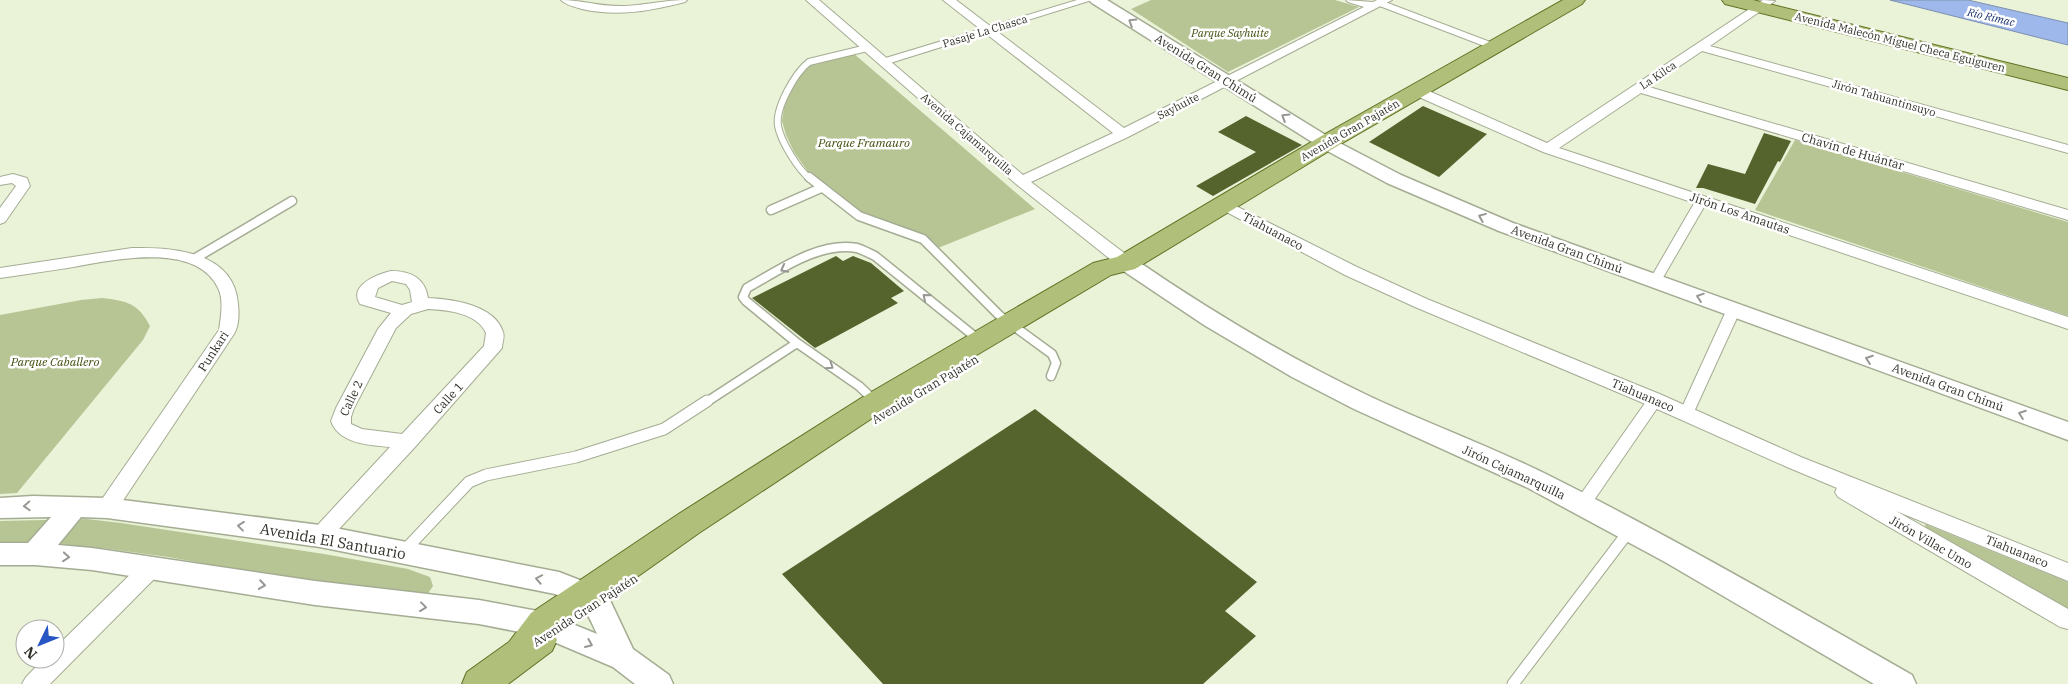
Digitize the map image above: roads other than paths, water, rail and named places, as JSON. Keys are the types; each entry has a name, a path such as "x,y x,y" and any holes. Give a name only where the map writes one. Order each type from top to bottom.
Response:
{"main road":[{"name":"Avenida Gran Pajatén","path":"591,598 1016,328 1112,278 1126,263 1224,204 1326,143 1576,0"},
{"name":"Avenida Malecón Miguel Checa Eguiguren","path":"1731,0 1764,3 2068,76"},
{"name":"Avenida Malecón Miguel Checa Eguiguren","path":"1764,3 2068,84"},
{"name":"Avenida Gran Pajatén","path":"480,684 541,635 688,524 876,402 980,341 1016,328"}],"street":[{"path":"567,0 596,9 614,11 633,10 681,0"},
{"name":"Avenida Cajamarquilla","path":"812,0 1021,181 1126,263"},
{"path":"949,0 1123,134"},
{"name":"Pasaje La Chasca","path":"884,62 1087,0"},
{"name":"Avenida Gran Chimú","path":"1097,0 1326,143 1394,179 1452,206 1654,281 2067,426"},
{"path":"1352,0 1380,3 1495,47"},
{"name":"Sayhuite","path":"1021,181 1123,134 1380,3"},
{"name":"La Kilca","path":"1548,149 1764,3"},
{"name":"Jirón Tahuantinsuyo","path":"1700,47 2068,149"},
{"name":"Chavín de Huántar","path":"1639,88 2068,215"},
{"name":"Jirón Los Amautas","path":"1417,91 1548,149 2068,323"},
{"path":"0,219 23,186 22,181 7,179"},
{"path":"1654,281 1702,200"},
{"name":"Tiahuanaco","path":"1224,204 1351,272 1421,303 1655,400 1794,462 2068,572"},
{"name":"Punkari","path":"0,274 131,252 167,253 194,259 213,270 225,285 230,308 228,330 108,508"},
{"name":"Jirón Cajamarquilla","path":"1126,263 1188,306 1302,372 1361,402 1506,466 1631,529 1901,684"},
{"path":"402,312 391,306 366,300 366,291 369,286 382,278 410,277 422,294 422,304"},
{"name":"Calle 1","path":"320,536 493,348 495,334 490,322 480,315 434,303 422,304 402,312"},
{"path":"1686,414 1734,309"},
{"name":"Calle 2","path":"402,312 393,319 387,329 340,418 341,426 354,436 408,442"},
{"path":"1582,505 1655,400"},
{"name":"Jirón Villac Umo","path":"1794,462 2068,620"},
{"name":"Avenida El Santuario","path":"0,508 33,506 108,508 320,536 559,583 591,598"},
{"path":"36,554 74,507"},
{"path":"0,554 36,554 152,568 315,593 479,612 541,635 624,658 658,684"},
{"path":"34,684 152,568"},
{"path":"591,598 624,658"}],"lane":[{"path":"867,48 809,62 804,66 785,93 778,125 788,150 807,176 867,220 913,234 936,250 1000,316 1052,354 1056,363 1051,376"},
{"path":"770,210 821,188"},
{"path":"194,259 292,201"},
{"path":"876,402 859,386 797,343 746,301 743,296 747,288 809,256 831,248 854,248 875,256 980,341"},
{"path":"403,552 462,489 475,479 486,475 576,457 664,429 797,343"},
{"path":"1512,684 1631,529"}],"water":[{"name":"Río Rímac","path":"1890,0 1968,0 2068,23 2068,45"}],"park label":[{"name":"Parque Sayhuite","path":"1230,33"},
{"name":"Parque Framauro","path":"864,142"},
{"name":"Parque Caballero","path":"55,361"}]}
